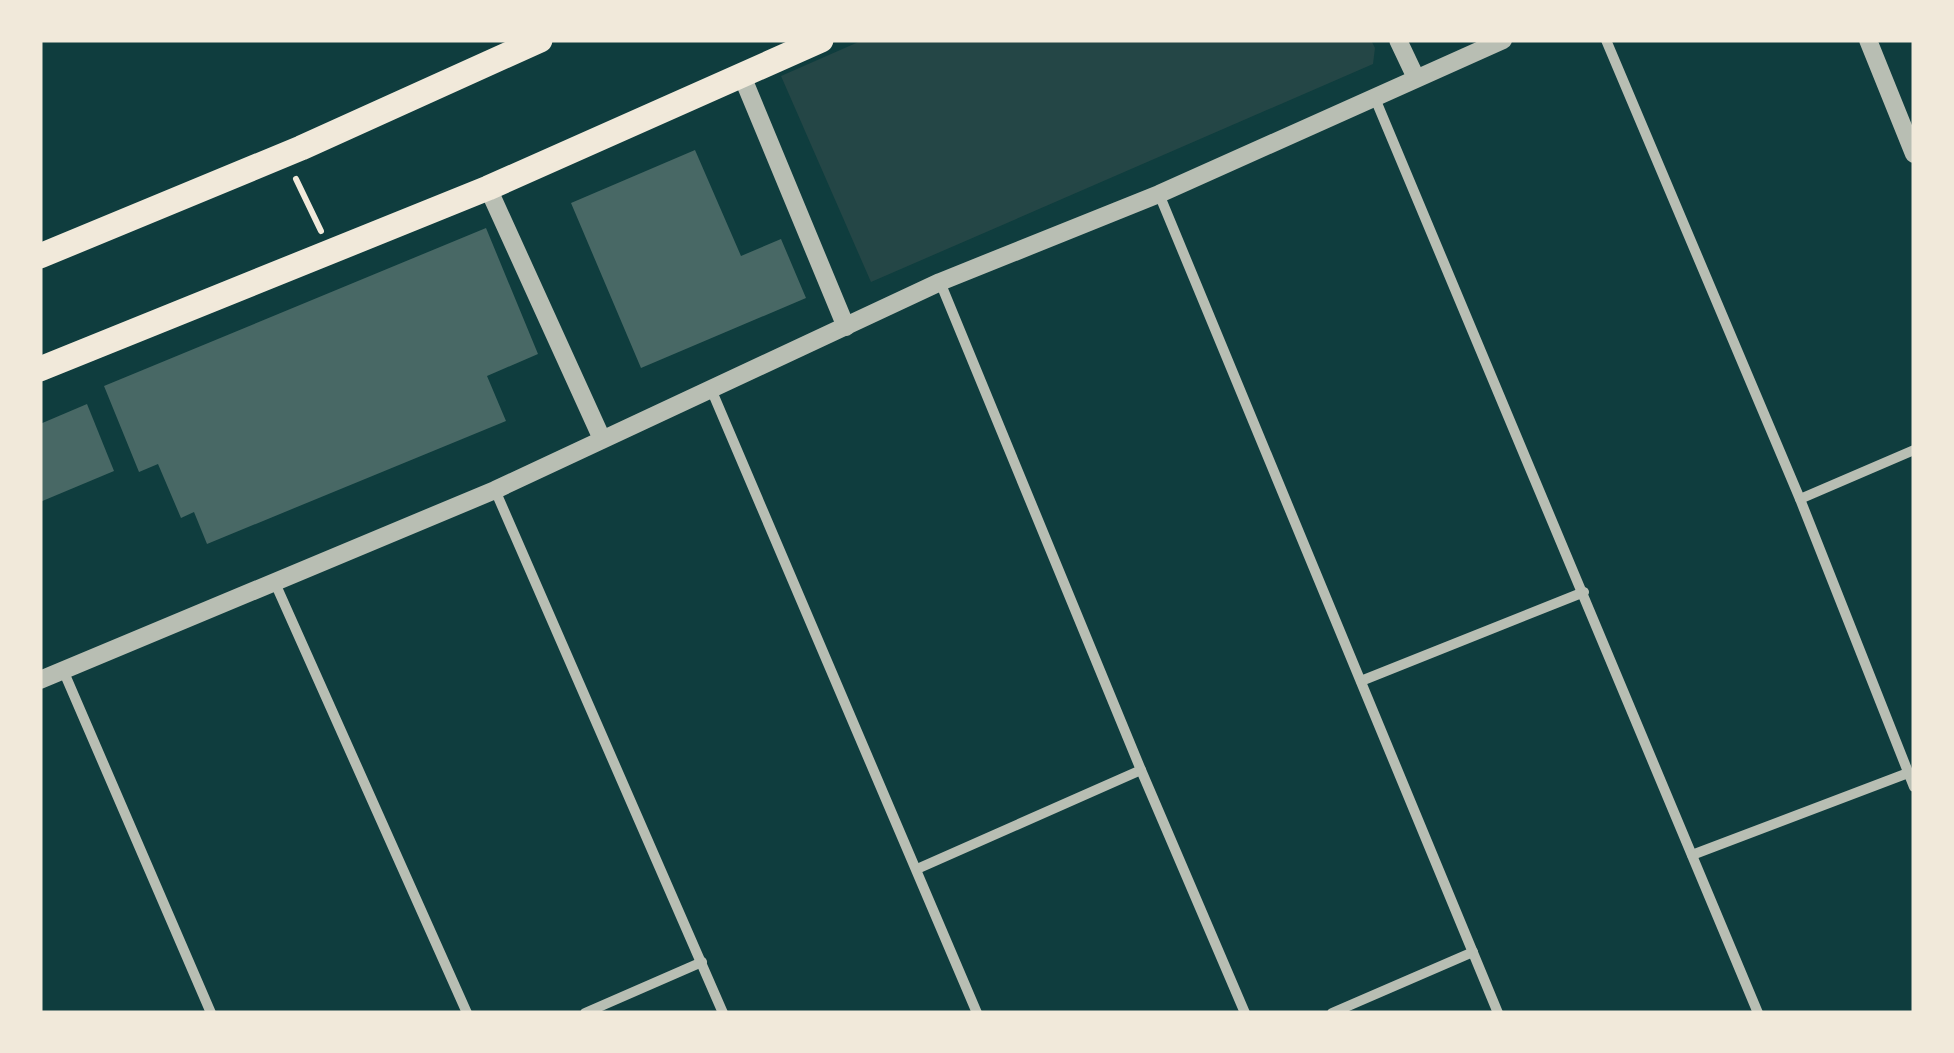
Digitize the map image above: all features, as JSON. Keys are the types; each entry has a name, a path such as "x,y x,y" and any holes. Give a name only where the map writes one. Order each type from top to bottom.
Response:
{"main road":[{"path":"40,256 285,155 540,40"},
{"path":"40,370 488,188 821,40"}],"street":[{"path":"1398,40 1416,78"},
{"path":"40,680 495,490 940,282 1158,194 1503,40"},
{"path":"1606,40 1800,498 1914,787"},
{"path":"1868,40 1913,151"},
{"path":"742,76 846,327"},
{"path":"1374,96 1758,1013"},
{"path":"488,188 602,439"},
{"path":"1158,194 1498,1013"},
{"path":"940,282 1245,1013"},
{"path":"710,389 978,1013"},
{"path":"1800,498 1914,450"},
{"path":"495,490 723,1013"},
{"path":"275,583 467,1013"},
{"path":"1361,681 1584,592"},
{"path":"62,670 211,1013"},
{"path":"917,869 1141,770"},
{"path":"1692,855 1908,772"},
{"path":"1332,1013 1472,952"},
{"path":"585,1013 702,962"}],"path":[{"path":"285,155 330,250"}],"shaded area":[{"path":"863,40 1371,40 1375,48 1373,64 871,282 781,76"}],"building":[{"path":"695,150 741,256 781,239 806,298 641,368 571,203"},
{"path":"486,228 538,354 487,376 506,421 207,544 194,512 181,518 158,464 139,472 104,386"},
{"path":"87,404 114,471 40,502 40,424"}]}
